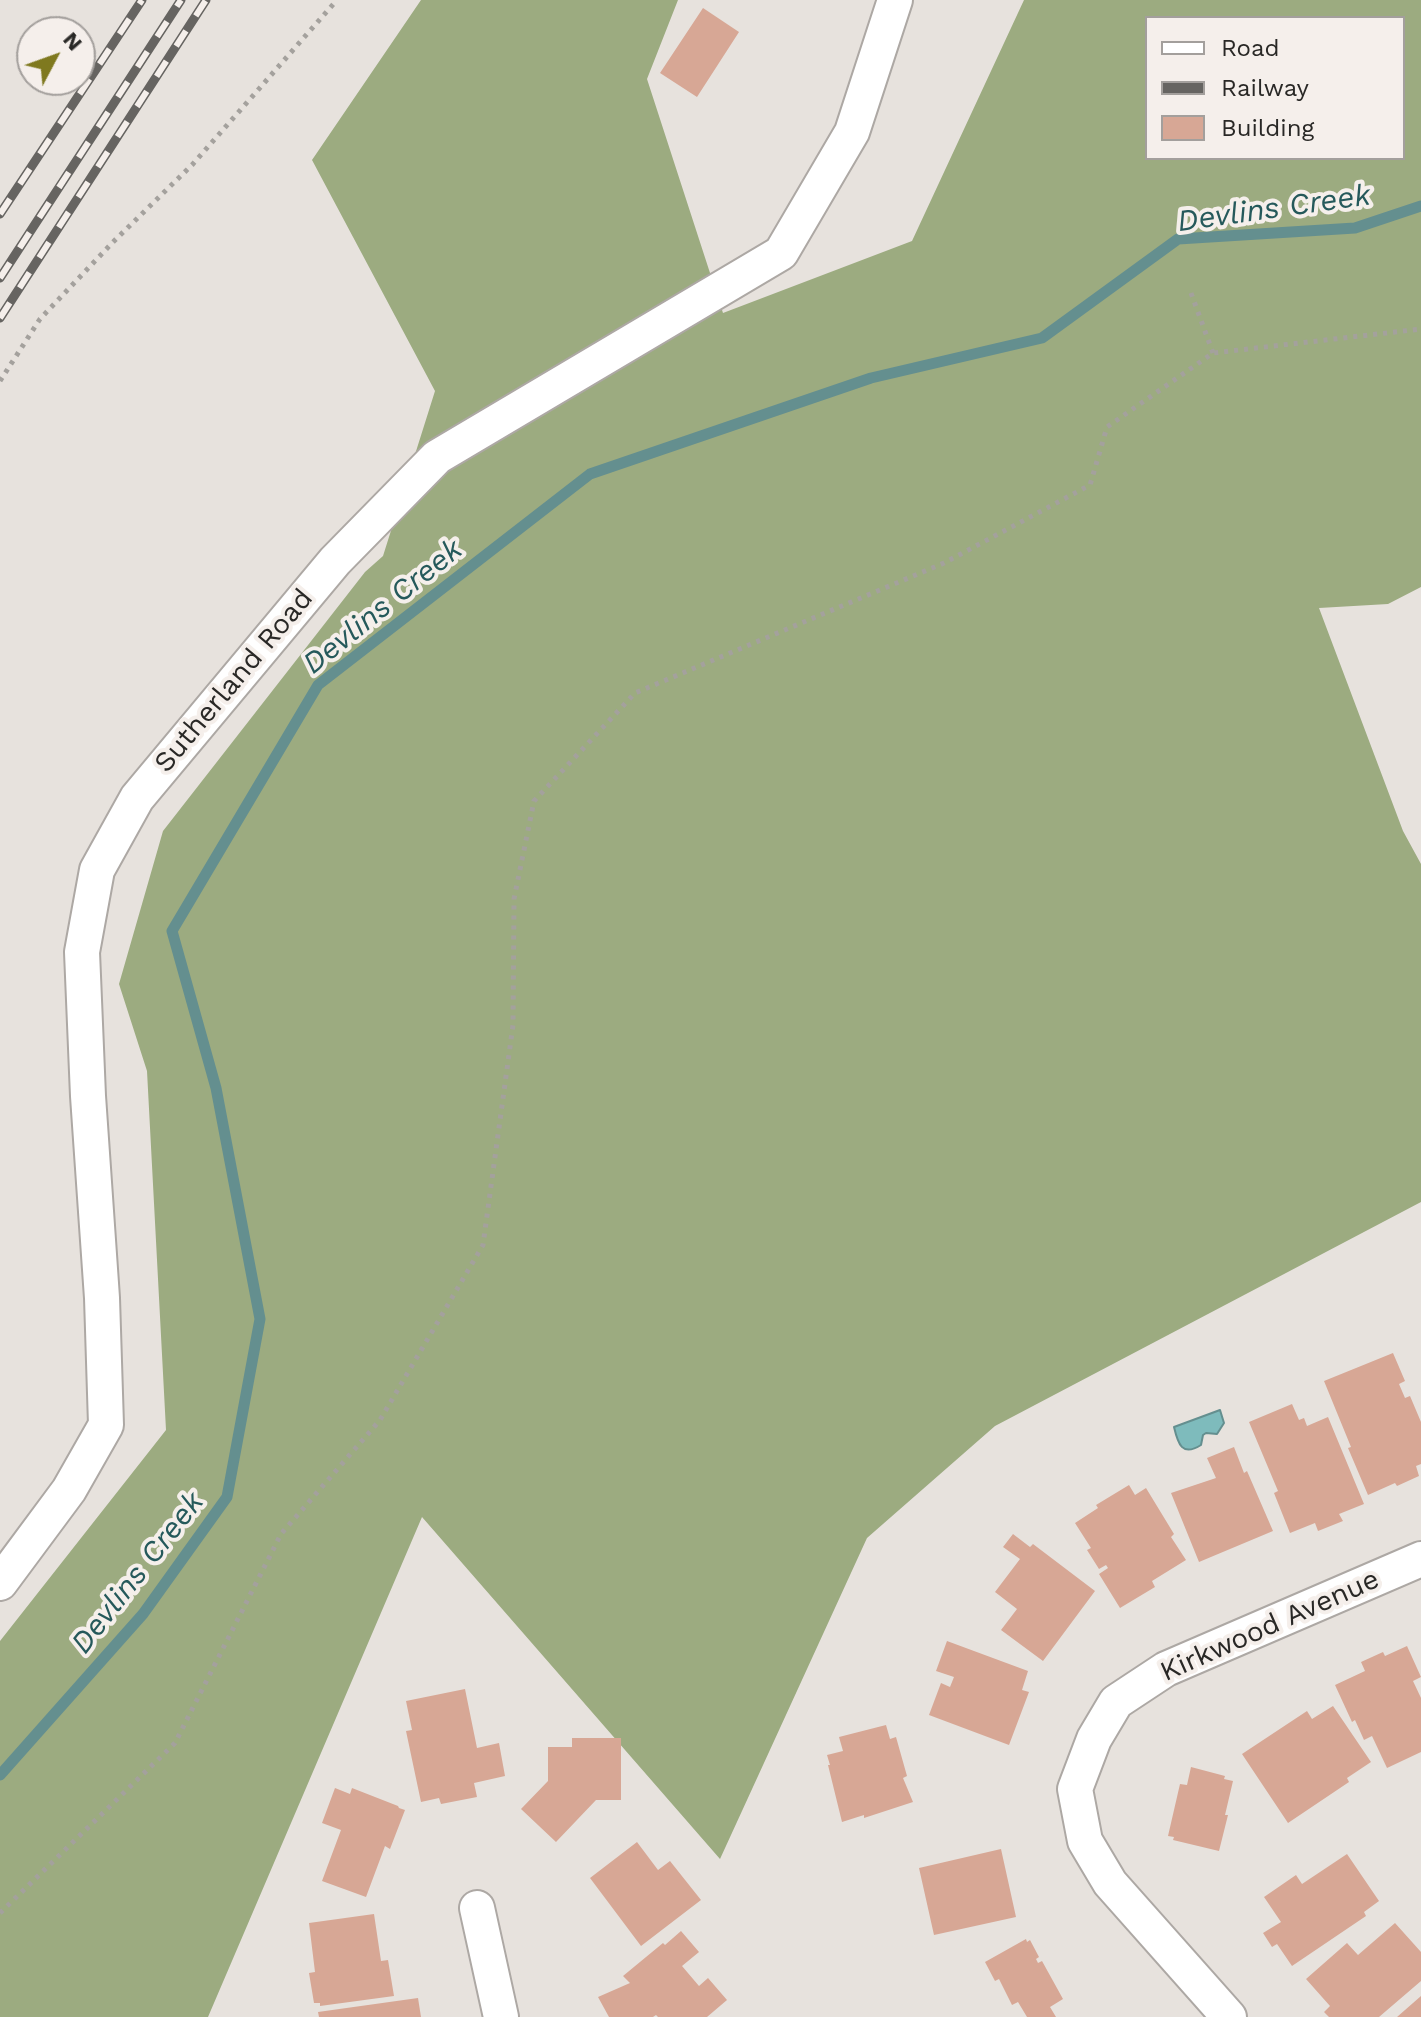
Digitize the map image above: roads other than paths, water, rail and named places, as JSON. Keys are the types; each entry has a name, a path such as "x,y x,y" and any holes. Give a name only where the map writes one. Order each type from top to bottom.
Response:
{"street":[{"name":"Sutherland Road","path":"0,1583 69,1490 106,1425 102,1298 82,952 97,870 137,798 335,561 437,457 781,253 852,132 895,0"},
{"name":"Kirkwood Avenue","path":"1229,2017 1110,1883 1085,1841 1075,1789 1094,1739 1116,1702 1166,1669 1421,1559"},
{"path":"477,1908 501,2017"}],"water":[{"path":"1220,1410 1224,1423 1217,1434 1206,1433 1201,1445 1195,1448 1189,1450 1182,1447 1174,1427"}],"waterway":[{"name":"Devlins Creek","path":"0,1775 143,1614 227,1497 260,1319 216,1088 172,931 318,685 590,474 871,378 1042,338 1178,239 1355,228 1421,206"}],"railway":[{"path":"0,214 142,0"},
{"path":"0,278 181,0"},
{"path":"0,318 206,0"}]}
